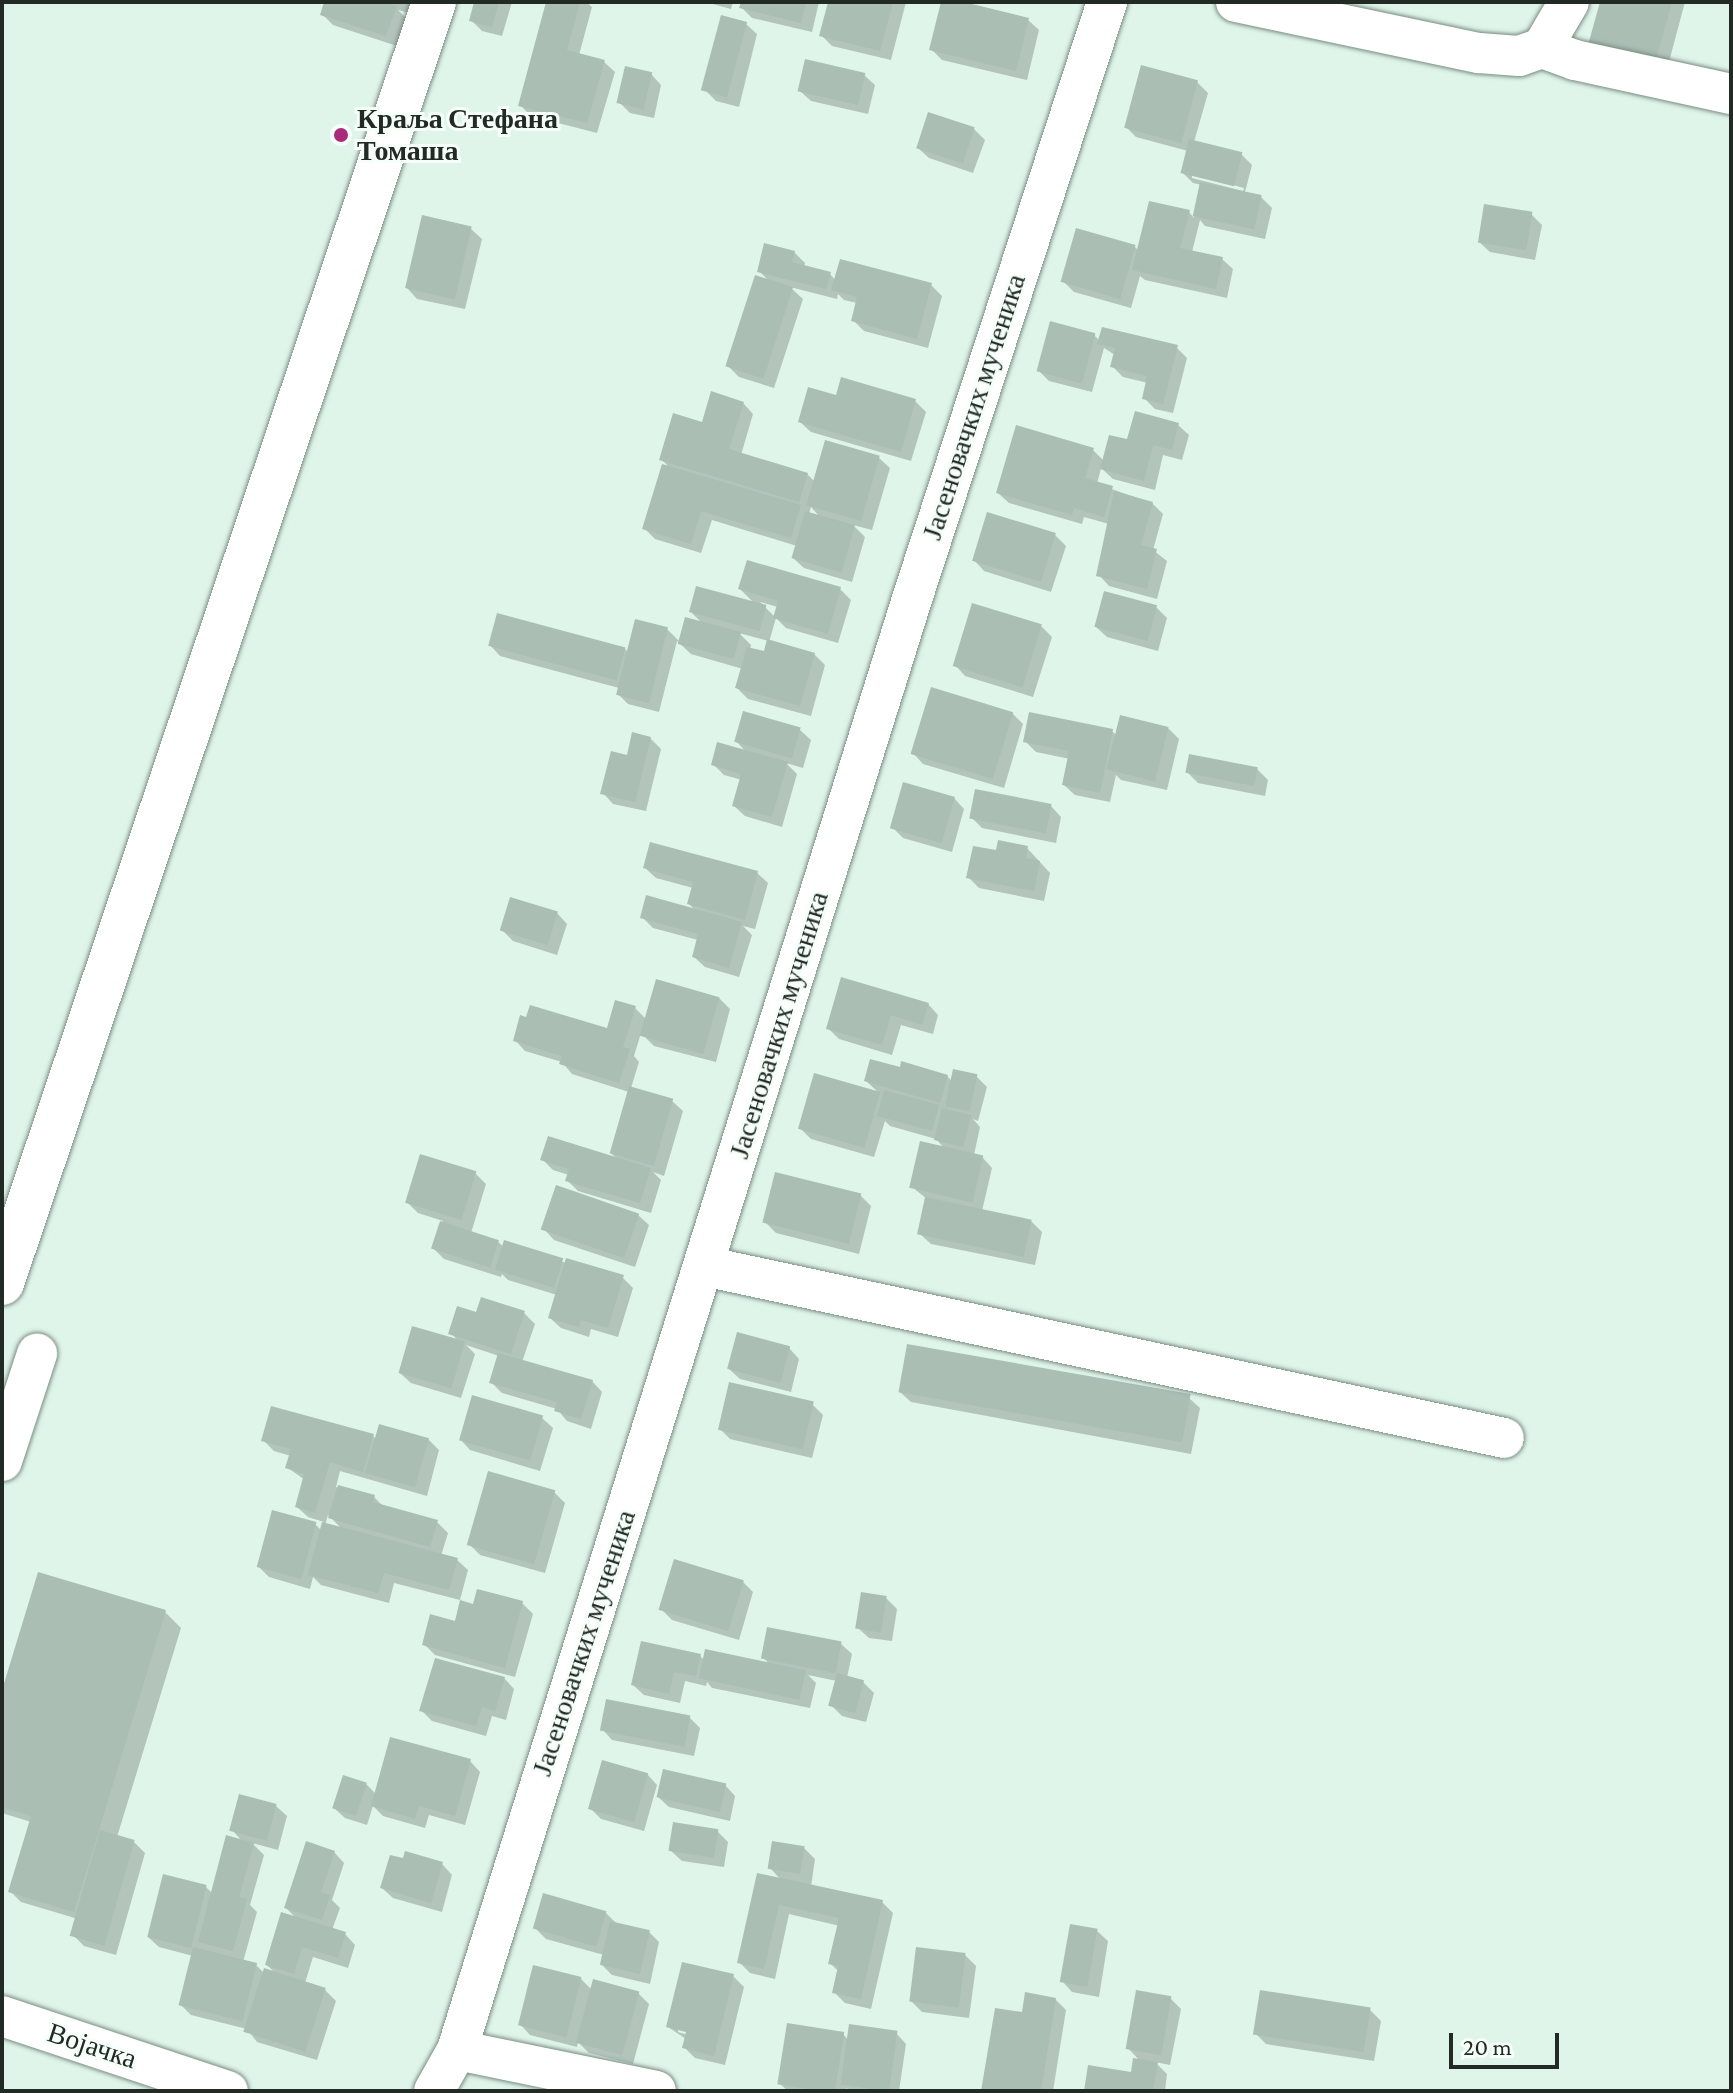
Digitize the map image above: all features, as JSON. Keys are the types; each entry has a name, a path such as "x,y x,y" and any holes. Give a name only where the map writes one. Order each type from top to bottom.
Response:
{"main road":[{"path":"2,1283 434,2"}],"street":[{"name":"Јасеновачких мученика","path":"457,2050 912,599 1107,2"},
{"path":"1236,2 1479,53 1519,56 1542,48 1575,60 1731,94"},
{"path":"1542,48 1569,2"},
{"path":"704,1266 1504,1438"},
{"path":"2,1461 37,1354"},
{"name":"Војачка","path":"2,2016 228,2091"},
{"path":"434,2091 457,2050 656,2091"}],"building":[{"path":"324,2 385,2 397,6 386,36 320,15"},
{"path":"474,2 499,2 492,27 469,21"},
{"path":"546,2 580,2 567,50 605,60 587,123 518,106"},
{"path":"741,2 806,2 801,23 739,8"},
{"path":"828,2 893,2 880,51 819,36"},
{"path":"941,2 964,2 1029,18 1016,71 929,50"},
{"path":"1600,2 1672,2 1655,63 1588,45"},
{"path":"721,15 747,22 727,97 701,90"},
{"path":"805,59 865,73 858,105 798,91"},
{"path":"1141,65 1198,80 1181,143 1124,128"},
{"path":"625,66 652,72 644,109 616,103"},
{"path":"928,112 975,127 963,163 916,148"},
{"path":"1189,139 1242,152 1234,186 1181,173"},
{"path":"1200,182 1262,195 1254,229 1193,216"},
{"path":"1149,201 1190,210 1180,248 1223,257 1216,289 1132,270"},
{"path":"1484,204 1532,212 1526,250 1478,243"},
{"path":"422,215 472,226 455,300 405,288"},
{"path":"1076,228 1136,245 1120,299 1061,282"},
{"path":"764,243 795,251 792,262 831,272 826,289 757,272"},
{"path":"840,259 932,283 917,339 851,321 857,297 831,290"},
{"path":"755,275 793,287 763,379 725,366"},
{"path":"1050,321 1095,333 1082,383 1037,371"},
{"path":"1102,327 1178,345 1163,404 1142,399 1147,376 1110,367 1115,348 1097,344"},
{"path":"841,377 916,399 901,452 798,422 808,387 836,395"},
{"path":"711,391 744,402 729,449 808,473 799,502 659,460 673,413 702,422"},
{"path":"1135,411 1179,423 1172,450 1153,445 1144,481 1100,469 1109,435 1127,439"},
{"path":"1016,425 1094,448 1085,478 1113,486 1104,517 1074,508 1072,515 996,493"},
{"path":"825,440 880,456 861,521 806,505"},
{"path":"662,464 801,505 791,538 701,511 691,544 642,529"},
{"path":"1114,491 1153,502 1141,545 1157,549 1147,589 1096,576"},
{"path":"805,511 855,525 841,572 791,558"},
{"path":"987,512 1056,533 1041,582 972,561"},
{"path":"747,560 841,587 828,634 773,618 778,601 738,589"},
{"path":"696,586 767,605 760,631 689,612"},
{"path":"1104,591 1157,605 1148,641 1094,627"},
{"path":"972,603 1042,624 1023,687 953,666"},
{"path":"497,613 625,647 617,680 488,646"},
{"path":"685,617 741,632 734,659 678,644"},
{"path":"635,619 668,627 649,703 616,695"},
{"path":"767,639 815,653 800,706 735,688 747,647 764,651"},
{"path":"931,687 1013,712 993,779 911,754"},
{"path":"743,711 801,728 792,758 734,742"},
{"path":"1029,712 1113,729 1100,793 1062,785 1069,751 1023,742"},
{"path":"1120,715 1169,727 1155,781 1106,769"},
{"path":"632,732 651,737 635,802 600,794 611,751 627,755"},
{"path":"717,742 788,762 772,817 732,806 741,774 711,765"},
{"path":"1189,754 1258,767 1254,786 1185,773"},
{"path":"903,782 955,797 942,843 890,828"},
{"path":"975,789 1052,804 1046,833 969,818"},
{"path":"998,840 1028,846 1026,858 1040,861 1034,891 966,878 973,846 996,850"},
{"path":"650,842 758,871 745,920 687,904 693,882 643,868"},
{"path":"646,895 742,922 729,968 692,957 698,934 640,918"},
{"path":"510,897 558,912 548,945 500,930"},
{"path":"841,977 929,1003 922,1025 891,1015 882,1045 826,1029"},
{"path":"656,979 719,997 703,1054 640,1036"},
{"path":"615,1000 636,1006 623,1047 630,1049 619,1083 559,1064 562,1056 513,1041 520,1015 526,1017 530,1005 607,1028"},
{"path":"870,1059 900,1067 901,1061 948,1075 940,1103 864,1081"},
{"path":"953,1069 977,1074 970,1111 945,1106"},
{"path":"814,1073 880,1092 864,1148 798,1129"},
{"path":"629,1086 673,1099 654,1166 610,1153"},
{"path":"884,1090 939,1105 932,1131 877,1116"},
{"path":"942,1108 971,1115 963,1147 934,1140"},
{"path":"548,1136 651,1168 640,1203 565,1181 569,1169 540,1160"},
{"path":"920,1141 983,1156 973,1202 909,1188"},
{"path":"420,1154 476,1171 462,1220 405,1203"},
{"path":"775,1172 861,1194 849,1244 762,1222"},
{"path":"556,1185 639,1214 624,1258 541,1229"},
{"path":"925,1197 1032,1220 1024,1257 917,1234"},
{"path":"440,1221 499,1240 490,1268 431,1249"},
{"path":"504,1240 563,1258 554,1288 495,1270"},
{"path":"566,1258 624,1275 608,1328 581,1320 579,1327 548,1318"},
{"path":"481,1297 525,1311 511,1354 448,1334 457,1306 476,1312"},
{"path":"412,1326 465,1341 451,1388 398,1373"},
{"path":"737,1332 790,1346 780,1383 727,1369"},
{"path":"907,1344 1191,1394 1182,1442 898,1392"},
{"path":"498,1353 593,1380 581,1419 554,1411 557,1402 489,1383"},
{"path":"729,1382 814,1402 803,1449 718,1430"},
{"path":"472,1395 543,1415 530,1461 459,1440"},
{"path":"271,1406 374,1434 363,1472 330,1462 315,1513 295,1507 304,1474 285,1468 291,1449 261,1441"},
{"path":"379,1424 429,1438 415,1487 365,1473"},
{"path":"488,1471 555,1490 534,1564 467,1545"},
{"path":"338,1485 375,1495 373,1502 438,1520 430,1547 328,1518"},
{"path":"272,1510 316,1522 301,1579 257,1567"},
{"path":"322,1522 458,1558 449,1590 384,1573 378,1593 308,1575"},
{"path":"674,1559 744,1580 728,1631 659,1610"},
{"path":"38,1572 166,1610 74,1912 8,1892 31,1816 2,1807 2,1690"},
{"path":"477,1589 523,1601 505,1668 422,1645 430,1614 455,1621 460,1600 473,1604"},
{"path":"861,1592 887,1596 881,1633 855,1629"},
{"path":"767,1627 842,1642 835,1673 761,1658"},
{"path":"641,1641 701,1654 696,1676 674,1672 669,1694 631,1685"},
{"path":"705,1649 806,1670 800,1700 699,1678"},
{"path":"435,1658 505,1677 495,1711 482,1707 476,1726 419,1711"},
{"path":"837,1673 864,1680 855,1713 828,1706"},
{"path":"606,1699 690,1715 684,1747 600,1730"},
{"path":"390,1737 471,1759 455,1816 419,1806 415,1819 371,1806"},
{"path":"602,1760 648,1773 634,1822 588,1809"},
{"path":"663,1769 726,1784 720,1812 656,1797"},
{"path":"343,1775 367,1783 356,1816 332,1808"},
{"path":"239,1794 277,1804 267,1841 229,1831"},
{"path":"673,1822 718,1829 714,1858 668,1851"},
{"path":"100,1830 135,1840 104,1946 70,1936"},
{"path":"226,1835 254,1843 239,1897 247,1899 233,1951 198,1942"},
{"path":"306,1841 335,1851 321,1892 330,1895 322,1920 284,1908"},
{"path":"772,1841 805,1846 800,1874 768,1869"},
{"path":"405,1851 443,1862 431,1903 380,1888 390,1855 403,1858"},
{"path":"757,1873 883,1900 861,1999 832,1993 838,1966 828,1964 839,1918 779,1905 764,1969 737,1963"},
{"path":"163,1874 207,1885 191,1948 147,1937"},
{"path":"543,1893 606,1911 596,1947 533,1929"},
{"path":"281,1912 346,1932 338,1958 302,1947 294,1974 265,1965"},
{"path":"610,1921 650,1930 640,1974 600,1965"},
{"path":"1070,1924 1098,1929 1087,1987 1060,1982"},
{"path":"193,1947 257,1963 243,2021 178,2005"},
{"path":"916,1947 966,1953 959,2008 909,2002"},
{"path":"682,1962 734,1974 714,2056 682,2048 686,2032 666,2027"},
{"path":"533,1965 582,1977 567,2037 518,2025"},
{"path":"264,1968 326,1988 305,2052 243,2032"},
{"path":"593,1979 639,1991 622,2055 576,2043"},
{"path":"1136,1990 1171,1996 1161,2055 1126,2049"},
{"path":"1260,1990 1371,2008 1364,2052 1253,2034"},
{"path":"1025,1992 1056,1998 1041,2091 981,2091 995,2008 1022,2012"},
{"path":"787,2023 844,2032 835,2091 777,2084"},
{"path":"849,2024 898,2031 889,2091 841,2084"},
{"path":"1133,2058 1158,2062 1153,2091 1084,2091 1088,2065 1131,2072"}],"place":[{"name":"Краља Стефана Томаша","path":"341,135"}]}
